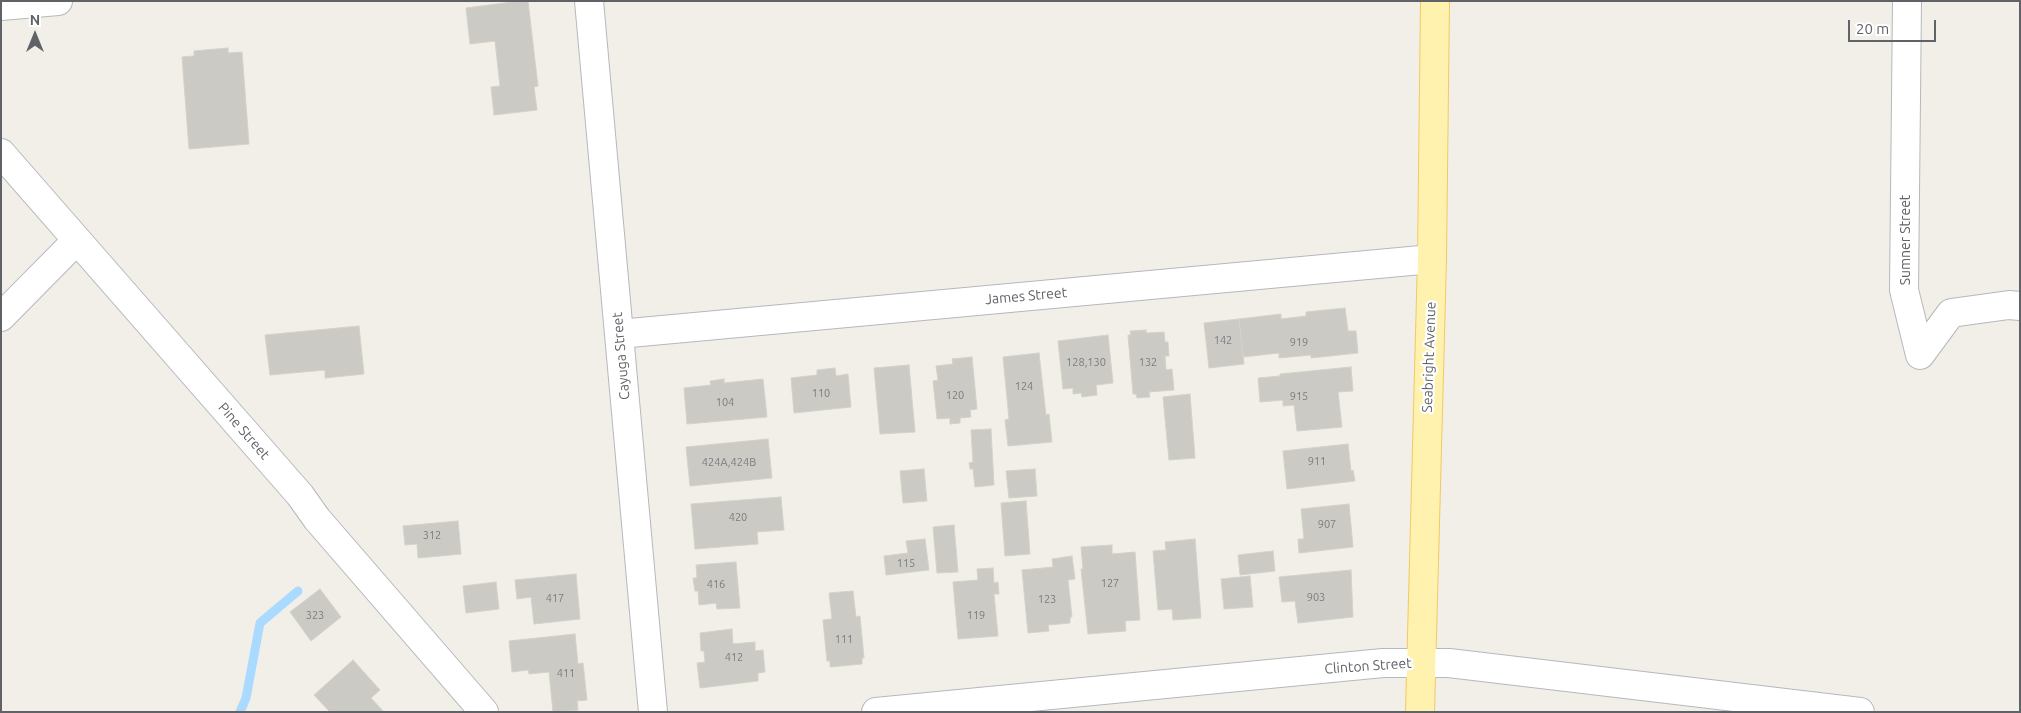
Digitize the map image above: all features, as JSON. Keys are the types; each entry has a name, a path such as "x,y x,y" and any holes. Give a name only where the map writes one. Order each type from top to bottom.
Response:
{"main road":[{"name":"Seabright Avenue","path":"1420,712 1432,258 1435,1"}],"street":[{"path":"1,6 58,1"},
{"name":"Cayuga Street","path":"589,1 653,712"},
{"name":"Sumner Street","path":"1907,1 1904,290 1920,355 1951,313 2008,305 2020,306"},
{"name":"Pine Street","path":"1,153 300,495 317,519 484,712"},
{"path":"1,317 76,241"},
{"name":"James Street","path":"619,334 1432,258"},
{"name":"Clinton Street","path":"876,712 1383,663 1449,663 1860,712"}],"building":[{"path":"528,1 538,86 534,87 537,110 494,115 491,87 500,86 495,41 470,44 466,8"},
{"path":"228,48 228,53 242,52 249,144 189,149 182,57 194,56 194,51"},
{"path":"1345,308 1348,331 1356,331 1358,353 1311,358 1311,355 1279,358 1279,353 1243,357 1239,319 1281,314 1281,319 1306,316 1306,312"},
{"path":"1239,319 1244,364 1209,368 1204,323"},
{"path":"359,326 364,374 325,378 325,370 270,375 265,335"},
{"path":"1146,330 1146,333 1164,332 1165,342 1168,342 1169,356 1165,356 1166,370 1172,369 1174,390 1149,392 1150,397 1137,398 1136,394 1133,394 1128,335 1131,335 1130,331"},
{"path":"1108,335 1113,383 1096,385 1097,395 1082,397 1081,393 1073,394 1073,388 1063,389 1058,341"},
{"path":"1039,353 1046,415 1049,414 1052,442 1008,446 1005,420 1009,419 1003,357"},
{"path":"972,357 977,409 970,410 971,417 960,418 960,423 950,424 950,418 937,419 933,381 938,380 936,366 953,364 952,359"},
{"path":"909,365 915,432 880,434 874,368"},
{"path":"1351,367 1353,391 1338,392 1342,427 1297,431 1294,405 1283,406 1283,400 1260,402 1258,378"},
{"path":"835,368 836,376 848,374 851,407 794,413 791,378 817,375 817,370"},
{"path":"724,379 724,383 763,379 767,417 687,424 684,388 711,385 710,381"},
{"path":"1190,394 1195,458 1169,460 1163,397"},
{"path":"991,429 994,485 975,487 973,469 970,469 969,463 973,462 971,430"},
{"path":"768,439 772,478 690,486 686,447"},
{"path":"1348,444 1351,471 1353,470 1355,481 1287,489 1283,451"},
{"path":"924,469 927,501 903,503 900,471"},
{"path":"1035,469 1037,496 1009,498 1006,471"},
{"path":"781,497 784,530 757,532 758,544 695,549 691,504"},
{"path":"1026,501 1030,554 1005,556 1001,503"},
{"path":"1349,504 1353,547 1299,553 1298,539 1304,539 1301,509"},
{"path":"458,521 461,554 418,558 417,544 405,545 403,526"},
{"path":"954,525 958,572 937,573 933,527"},
{"path":"925,539 929,570 886,575 884,556 908,553 906,541"},
{"path":"1195,539 1201,618 1173,620 1172,609 1158,610 1153,551 1166,550 1165,542"},
{"path":"1112,545 1112,554 1135,552 1140,620 1125,621 1126,631 1088,634 1081,569 1083,569 1081,547"},
{"path":"1273,551 1275,571 1240,575 1238,555"},
{"path":"1072,556 1075,579 1068,580 1072,617 1070,617 1070,623 1048,625 1049,631 1028,633 1022,570 1053,567 1052,559"},
{"path":"736,562 740,608 717,609 716,603 699,605 698,591 695,591 693,578 697,578 696,565"},
{"path":"993,568 994,583 998,582 999,594 994,594 998,636 958,639 953,582 978,580 977,569"},
{"path":"1351,570 1353,617 1298,623 1295,601 1282,602 1279,577"},
{"path":"576,574 580,619 534,624 531,597 517,599 515,580"},
{"path":"1250,576 1253,607 1224,609 1221,579"},
{"path":"496,582 499,609 466,613 463,586"},
{"path":"320,589 341,617 311,641 290,612"},
{"path":"853,591 856,617 860,616 864,658 862,658 862,664 830,667 830,661 827,661 823,620 832,619 829,593"},
{"path":"732,629 733,644 755,642 755,651 763,650 765,672 758,673 758,681 700,688 697,663 705,662 704,651 701,651 700,633"},
{"path":"575,634 578,664 583,663 587,700 577,701 578,710 553,712 549,672 529,674 528,670 512,672 509,641"},
{"path":"353,660 380,690 371,698 384,712 330,712 314,695"}],"waterway":[{"path":"240,712 246,698 260,623 298,591"}]}
